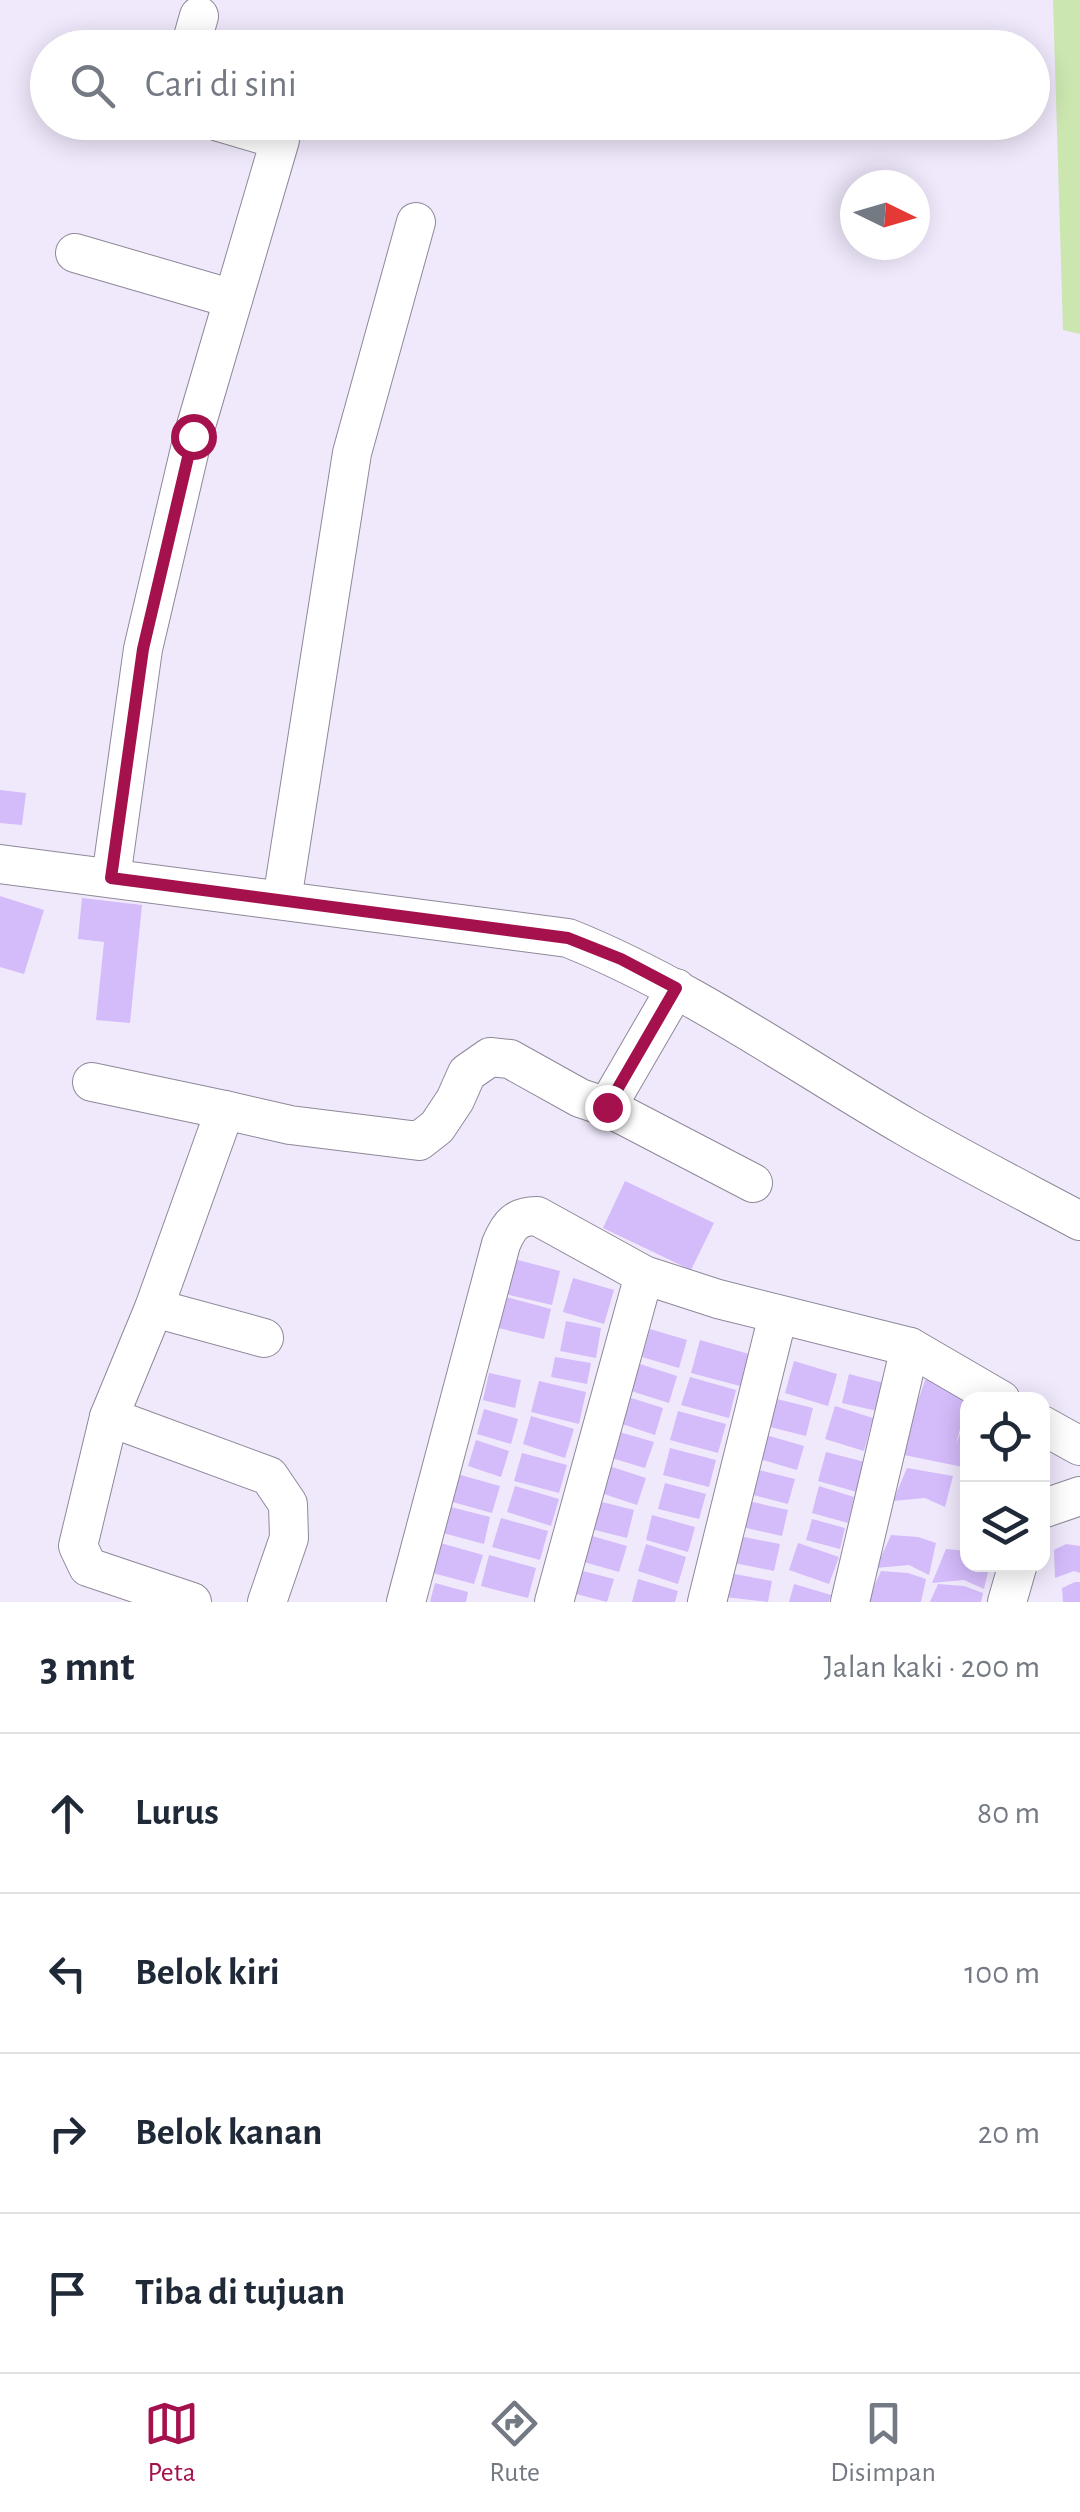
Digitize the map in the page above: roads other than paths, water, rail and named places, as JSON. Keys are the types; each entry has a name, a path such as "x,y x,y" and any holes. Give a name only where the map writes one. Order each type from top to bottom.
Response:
{"street":[{"path":"111,878 143,649 193,436 280,140"},
{"path":"282,900 352,454 416,222"},
{"path":"75,253 233,300"},
{"path":"0,864 568,938 621,959 676,988 906,1127 1080,1221"},
{"path":"607,1107 676,988"},
{"path":"92,1082 290,1125 418,1141 436,1127 455,1100 466,1073 490,1057 510,1059 752,1183"},
{"path":"192,1602 88,1567 78,1546 109,1417 154,1308 225,1110"},
{"path":"406,1602 501,1244 509,1227 521,1216 537,1216 644,1275 778,1315 910,1347 987,1392"},
{"path":"554,1602 644,1275"},
{"path":"154,1308 264,1338"},
{"path":"707,1602 778,1315"},
{"path":"850,1602 910,1347"},
{"path":"109,1417 269,1476 288,1504 289,1538 267,1602"},
{"path":"1050,1429 1080,1446"},
{"path":"1050,1505 1080,1496"},
{"path":"1007,1602 1016,1572"},
{"path":"1029,1572 1032,1602"}]}
